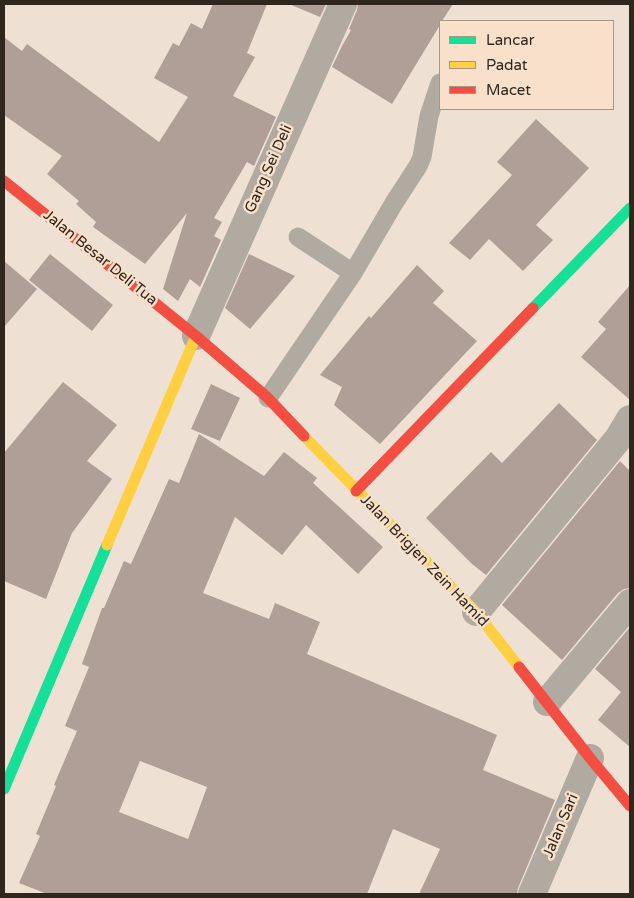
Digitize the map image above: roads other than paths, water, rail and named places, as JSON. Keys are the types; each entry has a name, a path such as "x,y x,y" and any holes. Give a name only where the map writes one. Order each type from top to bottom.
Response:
{"main road":[{"name":"Jalan Besar Deli Tua","path":"4,181 196,336"},
{"path":"356,491 630,208"},
{"name":"Jalan Brigjen Zein Hamid","path":"196,336 268,398 356,491 476,612 630,806"},
{"path":"4,790 196,336"}],"street":[{"name":"Gang Sei Deli","path":"196,336 343,4"},
{"path":"476,612 618,440 630,420"},
{"path":"547,702 630,603"},
{"name":"Jalan Sari","path":"532,894 590,758"}],"lane":[{"path":"268,398 353,273 422,157 426,128 439,86"},
{"path":"298,237 353,273"}]}
